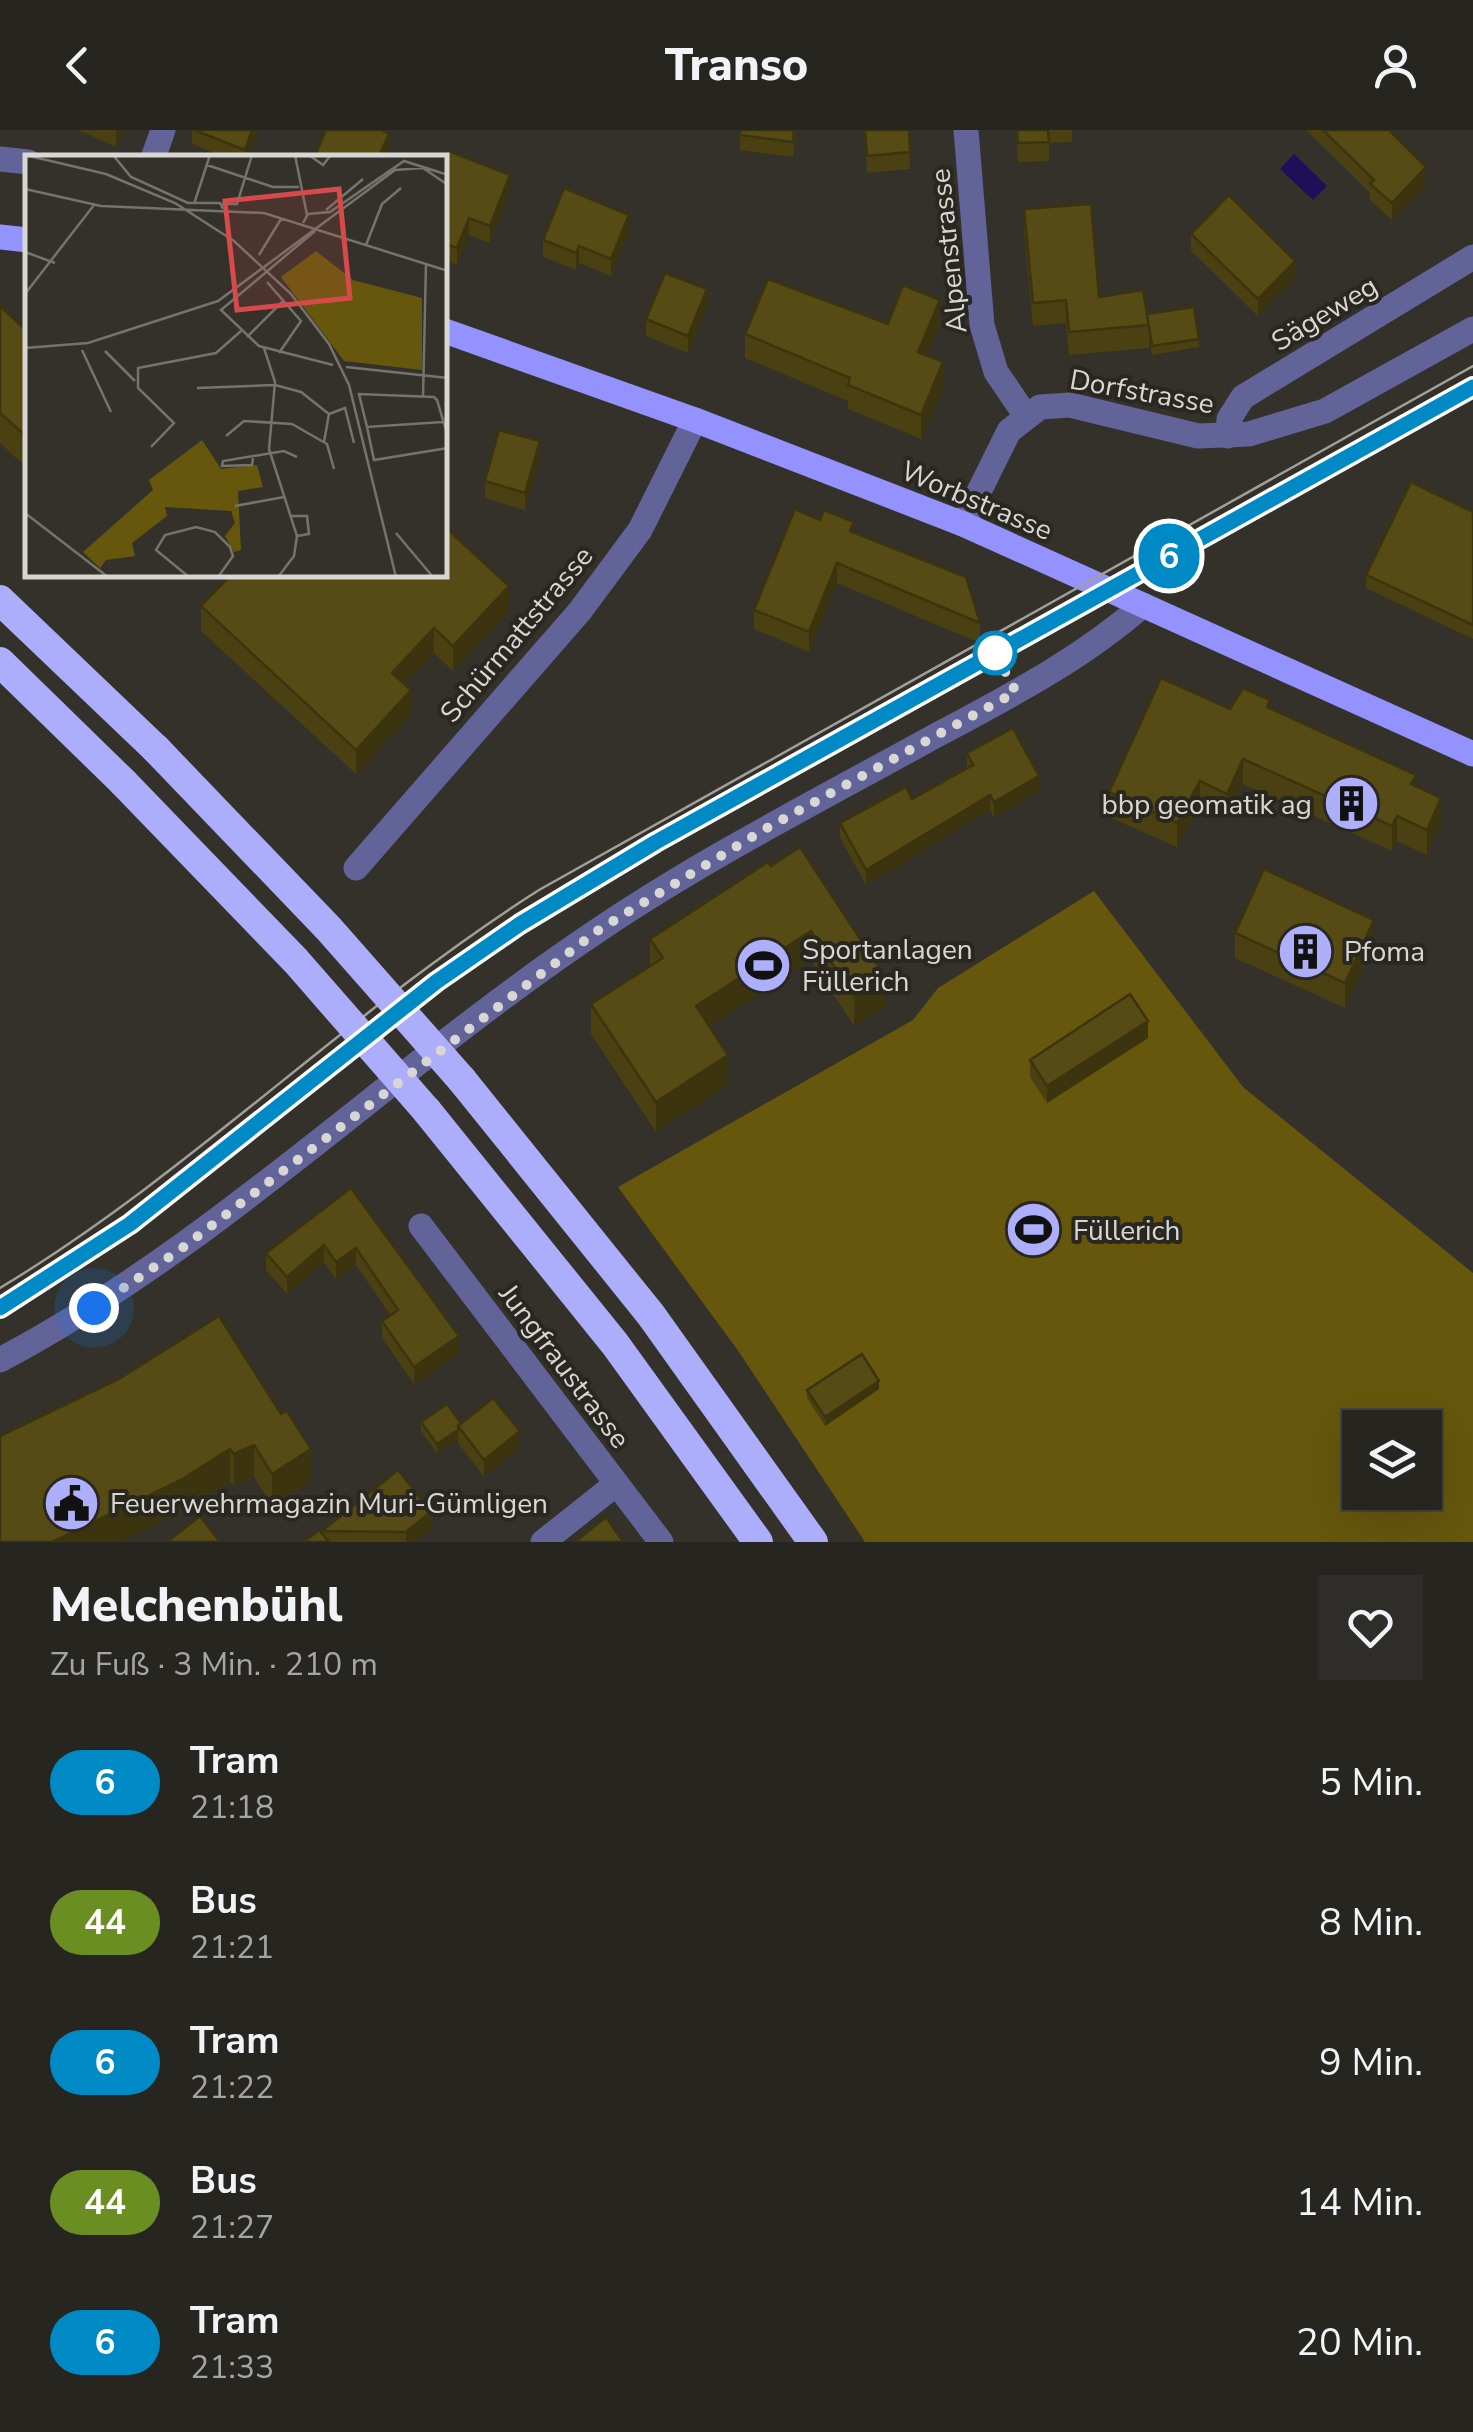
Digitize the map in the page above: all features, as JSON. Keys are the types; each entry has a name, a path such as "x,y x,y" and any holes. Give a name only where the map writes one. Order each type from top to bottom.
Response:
{"highway":[{"path":"0,600 156,749 328,928 462,1080 651,1316 814,1542"},
{"path":"0,662 124,782 296,961 427,1110 604,1329 758,1542"}],"main road":[{"path":"0,237 25,240"},
{"name":"Worbstrasse","path":"448,332 695,420 963,524 1473,754"}],"street":[{"path":"153,155 164,130"},
{"name":"Alpenstrasse","path":"966,130 982,325 996,372 1026,416"},
{"path":"0,159 25,162"},
{"name":"Sägeweg","path":"1228,436 1228,419 1244,396 1473,257"},
{"name":"Dorfstrasse","path":"1026,416 1040,407 1070,405 1173,432 1228,436 1325,411 1473,329"},
{"path":"963,524 994,453 1026,416"},
{"name":"Schürmattstrasse","path":"356,868 590,598 640,530 695,420"},
{"path":"0,1360 94,1308 181,1249 600,929 767,828 1095,647 1143,605"},
{"name":"Jungfraustrasse","path":"421,1226 661,1542"},
{"path":"544,1542 616,1484"}],"shaded area":[{"path":"1294,154 1327,186 1313,200 1280,169"},
{"name":"Füllerich","path":"1094,891 1243,1087 1473,1273 1473,1542 865,1542 739,1352 618,1187 913,1020 938,988"}],"building":[{"path":"194,130 252,130 245,150"},
{"path":"326,130 381,130 389,134 379,155 315,155"},
{"path":"740,130 794,130 793,142 740,135"},
{"path":"865,130 909,130 910,152 867,156"},
{"path":"1017,130 1048,130 1049,142 1018,143"},
{"path":"1323,130 1389,130 1426,167 1392,203"},
{"path":"446,150 510,175 490,226 469,218 457,248 448,245 448,155 444,155"},
{"path":"564,188 629,215 611,259 579,246 576,253 543,240"},
{"path":"1229,195 1295,261 1258,299 1191,234"},
{"path":"1091,204 1099,297 1143,290 1149,325 1069,332 1066,300 1033,303 1024,209"},
{"path":"665,273 707,289 688,336 646,319"},
{"path":"768,279 888,324 903,285 940,300 918,352 943,362 921,415 848,385 850,378 745,334"},
{"path":"0,306 25,329 25,435 0,413"},
{"path":"1194,307 1199,339 1152,346 1147,314"},
{"path":"499,430 540,441 525,493 485,481"},
{"path":"1411,482 1473,512 1473,625 1366,575"},
{"path":"795,509 820,520 824,510 854,522 850,531 966,577 980,623 837,563 809,632 754,610"},
{"path":"448,530 509,586 453,646 434,628 392,673 411,690 356,750 201,606 228,578 448,578"},
{"path":"1161,678 1230,709 1243,688 1270,700 1267,707 1416,775 1411,784 1441,798 1427,830 1397,816 1392,826 1243,759 1227,794 1200,781 1177,823 1109,792"},
{"path":"1013,728 1039,776 994,802 990,795 866,870 840,823 906,787 912,799 973,765 967,753"},
{"path":"800,847 885,977 854,997 811,931 696,1006 728,1055 656,1102 591,1004 663,958 650,939 768,862 771,866"},
{"name":"Pfoma","path":"1264,869 1374,920 1345,983 1235,933"},
{"path":"1130,994 1148,1021 1047,1086 1030,1060"},
{"path":"351,1188 459,1336 414,1367 382,1321 398,1310 356,1248 336,1262 324,1245 287,1277 266,1253"},
{"path":"219,1316 281,1414 287,1411 311,1449 272,1474 254,1445 234,1454 230,1449 181,1480 52,1542 0,1542 0,1436 119,1379"},
{"path":"862,1354 879,1381 825,1417 807,1390"},
{"path":"493,1398 520,1431 484,1460 458,1426"},
{"path":"447,1404 461,1423 458,1430 437,1444 421,1422"},
{"path":"398,1470 431,1512 406,1532 322,1531"},
{"path":"200,1516 220,1542 167,1542"},
{"path":"606,1517 623,1542 575,1542"},
{"path":"319,1530 329,1542 304,1542"}],"tram line":[{"path":"0,1288 139,1194 402,986 539,890 1473,366"},
{"path":"0,1308 130,1224 436,982 520,924 656,842 1473,387"},
{"name":"6","path":"0,1308 130,1224 436,982 520,924 656,842 1473,387"}],"place":[{"name":"bbp geomatik ag","path":"1351,804"},
{"name":"Pfoma","path":"1305,951"},
{"name":"Sportanlagen Füllerich","path":"763,965"},
{"name":"Füllerich","path":"1034,1230"},
{"name":"Feuerwehrmagazin Muri-Gümligen","path":"71,1503"}],"route":[{"path":"94,1308 181,1249 481,1016 600,929 767,828 1016,692 995,653"}]}
